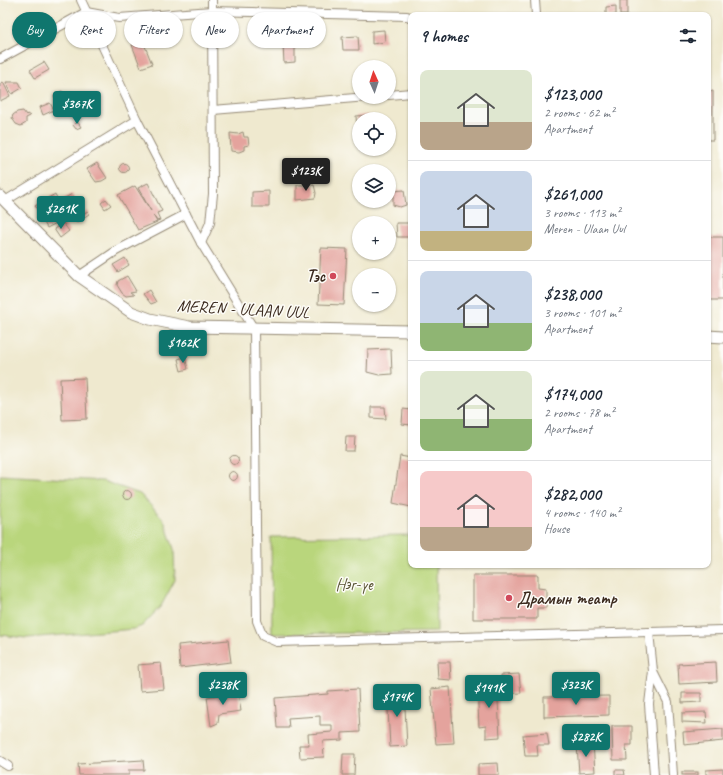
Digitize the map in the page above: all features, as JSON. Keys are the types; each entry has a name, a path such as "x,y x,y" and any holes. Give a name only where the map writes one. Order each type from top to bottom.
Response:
{"street":[{"path":"81,0 86,12"},
{"path":"201,243 210,223 212,211 214,163 212,0"},
{"path":"535,0 536,12"},
{"path":"116,17 212,11 408,16"},
{"path":"0,59 65,23"},
{"path":"103,48 137,120 201,243 254,329 257,620 263,636 277,642 723,630"},
{"path":"396,94 408,93"},
{"path":"213,110 352,98"},
{"path":"2,198 137,120"},
{"name":"MEREN - ULAAN UUL","path":"2,198 79,276 131,312 150,319 190,327 408,331"},
{"path":"79,276 116,251 186,214"},
{"path":"711,336 723,337"},
{"path":"649,632 653,671 649,704 654,775"},
{"path":"653,671 668,702 673,775"},
{"path":"0,761 8,766"}],"green space":[{"path":"0,475 103,481 140,494 164,520 174,549 175,580 161,606 142,626 134,629 27,638 0,635"},
{"name":"Нэг-үе","path":"408,535 408,568 436,568 437,632 272,634 271,537"}],"building":[{"path":"620,0 627,0 627,12 620,12"},
{"path":"616,6 616,12 606,12 606,7"},
{"path":"384,30 385,42 372,44 372,31"},
{"path":"358,36 359,50 343,50 342,37"},
{"path":"133,48 146,48 152,64 141,68"},
{"path":"283,48 295,48 295,62 284,63"},
{"path":"44,62 49,70 35,78 30,70"},
{"path":"3,82 10,96 0,101 0,84"},
{"path":"6,82 19,82 22,88 12,94"},
{"path":"62,91 67,98 58,103 54,96"},
{"path":"711,91 713,91 713,140 711,140"},
{"path":"50,103 54,110 43,115 40,107"},
{"path":"23,111 26,115 27,114 30,116 26,118 26,123 21,126 16,124 12,118 17,112"},
{"path":"77,121 81,127 76,129 73,125"},
{"path":"243,132 244,137 248,137 249,145 244,146 244,150 239,152 231,151 230,133 238,134"},
{"path":"97,163 107,178 96,182 87,169"},
{"path":"124,163 129,168 124,173 119,168"},
{"path":"148,183 162,211 157,213 160,220 157,221 153,215 157,222 138,230 118,195 135,186 151,211 138,188"},
{"path":"297,185 314,185 316,193 315,198 297,200"},
{"path":"404,190 406,205 400,207 396,206 396,191"},
{"path":"269,191 269,207 252,207 252,192"},
{"path":"55,194 58,200 39,211 35,206"},
{"path":"72,194 81,210 47,228 39,213"},
{"path":"106,199 111,205 105,209 101,203"},
{"path":"88,211 89,214 77,222 75,218"},
{"path":"63,223 69,231 60,238 54,229"},
{"path":"396,223 408,223 408,237 397,237"},
{"path":"711,237 723,237 723,300 711,300"},
{"name":"Тэс","path":"321,248 347,249 344,305 318,304"},
{"path":"125,258 129,265 118,272 113,265"},
{"path":"127,276 136,291 130,292 134,295 126,296 117,285 118,281"},
{"path":"149,290 156,302 151,304 143,294"},
{"path":"391,349 392,374 379,375 367,372 368,350"},
{"path":"185,357 188,369 181,371 178,359"},
{"path":"85,378 87,419 62,420 60,379"},
{"path":"371,407 385,407 386,419 371,418"},
{"path":"403,409 408,410 408,425 402,424"},
{"path":"346,437 355,437 354,451 345,451"},
{"path":"234,455 239,460 234,465 229,460"},
{"path":"400,456 408,457 408,506 393,503"},
{"path":"233,471 238,476 233,481 228,476"},
{"path":"127,490 132,495 127,500 122,495"},
{"name":"Драмын театр","path":"473,575 538,575 538,588 546,589 546,608 537,608 537,619 473,619"},
{"path":"228,640 231,662 180,668 178,645"},
{"path":"437,662 450,662 451,680 438,679"},
{"path":"716,662 717,682 679,684 678,664"},
{"path":"161,663 164,689 140,691 138,665"},
{"path":"519,674 521,693 504,694 501,675"},
{"path":"497,683 500,737 486,738 486,726 479,727 477,684"},
{"path":"450,687 454,743 436,744 431,689"},
{"path":"358,689 360,732 342,733 342,740 323,741 324,757 300,758 299,745 309,745 308,734 332,732 332,725 320,725 320,716 288,718 289,728 277,728 275,698 328,694 328,691"},
{"path":"404,689 407,746 390,747 387,690"},
{"path":"238,692 241,711 219,714 218,723 211,726 207,697"},
{"path":"682,693 701,693 701,702 682,703"},
{"path":"609,696 609,715 544,717 544,697"},
{"path":"706,712 707,723 682,722 682,713"},
{"path":"612,726 632,726 632,745 626,745 627,760 613,760"},
{"path":"723,729 723,741 684,745 683,732"},
{"path":"547,733 549,745 537,745 538,756 525,756 523,735"},
{"path":"593,743 595,772 579,773 577,745"},
{"path":"343,754 355,754 354,775 342,775"},
{"path":"143,760 144,770 129,770 129,775 79,775 78,764"},
{"path":"498,763 499,775 478,775 478,764"},
{"path":"723,769 723,775 706,775 706,770"},
{"path":"615,770 624,770 625,775 615,775"},
{"path":"682,772 698,772 698,775 682,775"}],"place":[{"name":"Тэс","path":"333,276"},
{"name":"Драмын театр","path":"509,598"}]}
